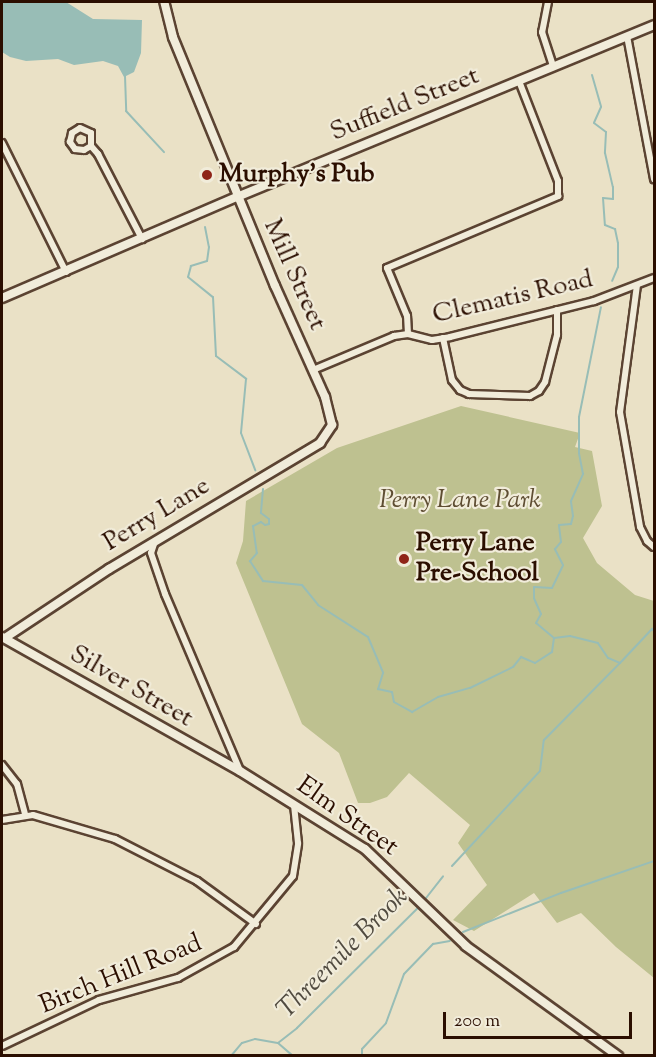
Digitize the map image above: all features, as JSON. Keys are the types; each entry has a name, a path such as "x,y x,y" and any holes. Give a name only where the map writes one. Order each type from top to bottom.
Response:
{"main road":[{"name":"Suffield Street","path":"2,298 237,197 654,25"},
{"name":"Suffield Street","path":"627,36 654,30"}],"street":[{"name":"Mill Street","path":"164,2 173,38 237,197 331,415 331,430"},
{"path":"548,2 542,32 554,66"},
{"path":"627,36 654,179"},
{"path":"408,334 406,316 387,268 558,196 558,181 519,81"},
{"path":"2,143 66,272"},
{"path":"91,146 98,154 142,239"},
{"name":"Clematis Road","path":"313,370 394,336 408,334 432,340 443,338 594,301 654,278"},
{"path":"637,285 620,412 640,527 647,541 654,547"},
{"path":"443,338 452,380 460,390 469,394 526,397 539,391 545,382 557,335 557,310"},
{"name":"Perry Lane","path":"3,638 109,569 314,447 331,430"},
{"path":"153,544 151,553 165,594 240,771"},
{"name":"Silver Street","path":"3,638 240,771"},
{"path":"2,765 17,784 23,799 24,814"},
{"name":"Elm Street","path":"240,771 365,849 466,946 618,1056"},
{"name":"Birch Hill Road","path":"2,1046 99,1000 178,978 234,947 256,924 296,870 298,843 294,804"},
{"path":"2,820 24,814 42,816 132,846 197,880 256,924"}],"green space":[{"name":"Perry Lane Park","path":"461,406 580,433 575,447 592,451 602,506 583,538 597,563 635,595 654,601 654,978 616,947 581,913 557,923 534,893 474,931 453,920 487,885 458,843 470,825 409,773 387,797 370,803 358,803 339,753 302,724 236,563 243,541 246,501 337,448"}],"water":[{"path":"2,2 66,2 93,19 142,20 141,53 134,72 124,77 118,66 103,61 74,65 58,59 26,61 10,57 2,52"}],"waterway":[{"name":"Threemile Brook","path":"592,75 601,107 594,123 606,132 605,153 613,187 613,199 603,198 605,225 615,229 618,243 618,267 612,281"},
{"path":"125,76 126,111 164,152"},
{"path":"205,227 209,247 207,261 191,266 188,277 213,297 216,356 246,379 241,433 255,470"},
{"name":"Threemile Brook","path":"452,866 540,771 544,740 620,663 608,658 598,643 570,636 554,638 536,623 541,614 534,598 534,587 552,588 563,565 555,549 561,542 559,525 571,524 573,516 571,501 583,474 579,453 579,417 601,307"},
{"path":"263,489 261,513 269,519 269,524 265,525 261,522 253,526 257,553 250,561 263,581 302,585 318,605 368,637 383,673 378,689 392,692 394,702 412,712 438,697 470,688 513,667 521,657 535,663 552,652 554,638"},
{"path":"620,663 652,629 654,631"},
{"path":"463,932 561,893 654,861"},
{"name":"Threemile Brook","path":"231,1056 242,1043 255,1039 278,1043 297,1028 419,907 443,876"},
{"path":"362,1056 362,1049 386,1023 404,974 433,944 450,941"},
{"path":"278,1043 293,1056"}],"place":[{"name":"Murphy's Pub","path":"207,175"},
{"name":"Perry Lane Pre-School","path":"404,559"}]}
